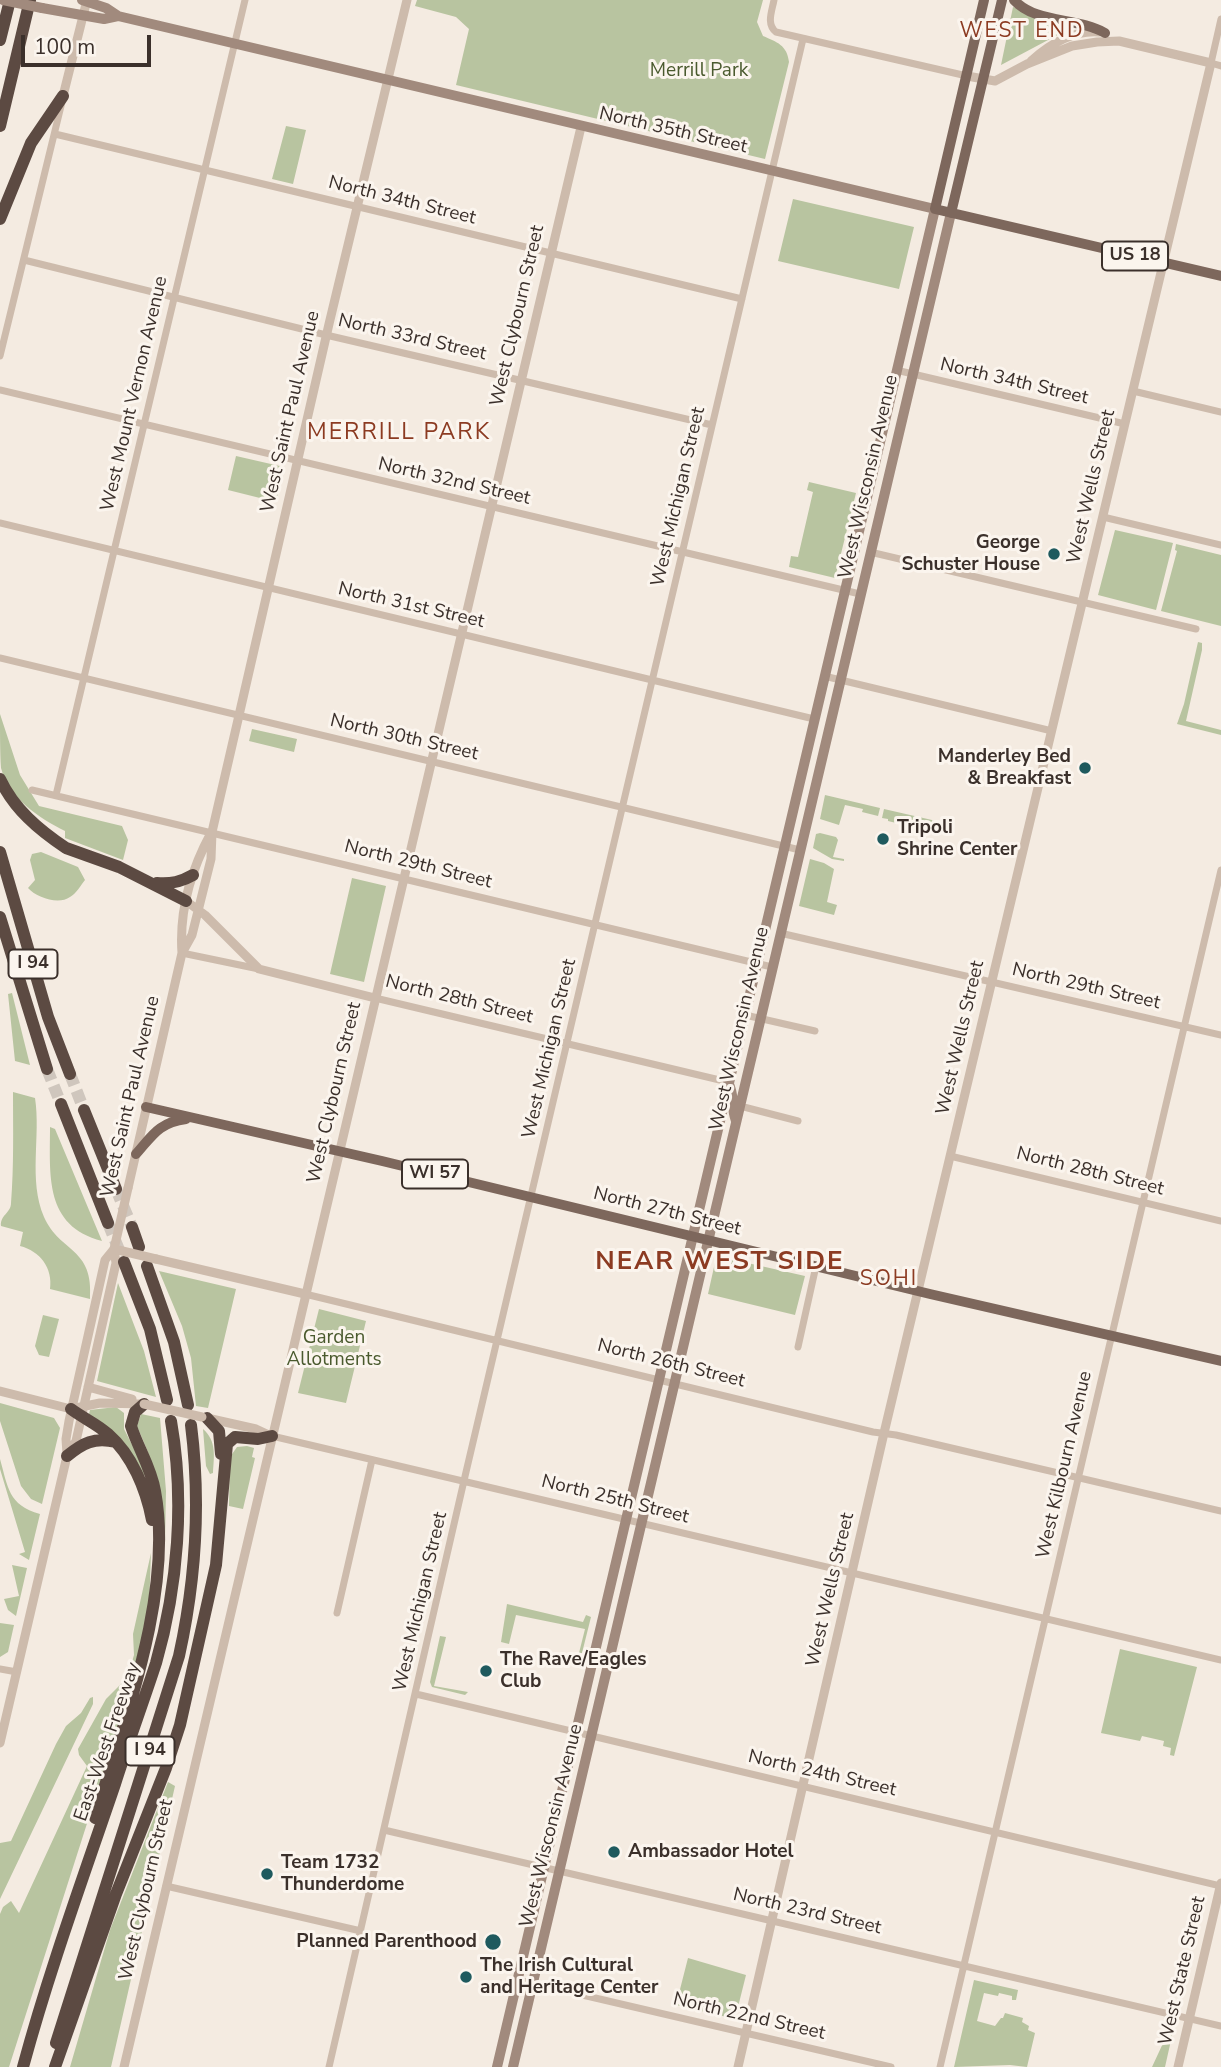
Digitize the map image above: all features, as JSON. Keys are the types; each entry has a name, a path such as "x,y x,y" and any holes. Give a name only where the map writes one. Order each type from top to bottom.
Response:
{"highway":[{"path":"0,40 10,0"},
{"path":"0,126 30,0"},
{"path":"0,219 31,143 63,96"},
{"path":"0,779 30,822 66,848 152,883 186,901"},
{"name":"I 94","path":"0,852 48,1017 70,1074"},
{"path":"152,883 173,883 193,875"},
{"name":"I 94","path":"0,917 47,1069"},
{"path":"61,1104 108,1223"},
{"path":"84,1110 122,1188"},
{"path":"132,1227 139,1247"},
{"path":"124,1262 153,1339 167,1400"},
{"path":"152,1263 188,1405"},
{"path":"69,1920 151,1617 157,1561 158,1518 155,1487 131,1426 133,1416 144,1404"},
{"path":"79,1410 116,1442 131,1463 147,1500 154,1527 157,1561"},
{"name":"East-West Freeway","path":"23,2067 69,1920 156,1663 175,1561 177,1519 171,1420"},
{"path":"200,1420 219,1431 223,1482"},
{"name":"East-West Freeway","path":"49,2067 179,1656 189,1608 197,1546 200,1420"},
{"path":"55,2067 180,1725 216,1565 226,1450 230,1439 235,1437 258,1439 272,1436"},
{"path":"67,1456 86,1442 99,1439 116,1442"}],"main road":[{"name":"North 35th Street","path":"3,0 104,19 118,16"},
{"name":"West Wisconsin Avenue","path":"497,2067 984,0"},
{"name":"West Wisconsin Avenue","path":"513,2067 1002,0"},
{"path":"1014,0 1026,10 1094,27 1105,33"},
{"name":"North 35th Street","path":"85,1 106,8 118,16 1221,276"},
{"path":"907,327 922,331"},
{"path":"728,1082 733,1093 731,1110 736,1121"},
{"name":"North 27th Street","path":"146,1107 1221,1361"},
{"path":"135,1154 163,1125 191,1118"}],"street":[{"name":"West Mount Vernon Avenue","path":"56,795 244,0"},
{"name":"West Saint Paul Avenue","path":"182,953 181,933 186,901 193,875 212,832 326,335 407,0"},
{"path":"774,0 770,19 776,32 984,80 995,81 1079,43 1119,41 1216,64"},
{"path":"0,356 85,1"},
{"name":"West Wells Street","path":"738,2067 950,1156 1164,263 1216,64 1221,19"},
{"path":"1027,65 1041,51 1068,36 1105,33 1119,41"},
{"name":"West Michigan Street","path":"329,2067 803,40"},
{"name":"West Clybourn Street","path":"124,2067 581,127"},
{"name":"North 34th Street","path":"55,134 742,299"},
{"name":"North 33rd Street","path":"24,260 326,335 712,425"},
{"name":"North 34th Street","path":"896,370 1125,424"},
{"name":"North 32nd Street","path":"0,390 860,594"},
{"path":"1133,391 1221,412"},
{"path":"1103,517 1221,545"},
{"name":"North 31st Street","path":"0,523 814,719"},
{"path":"870,552 1196,629"},
{"name":"North 30th Street","path":"0,658 800,850"},
{"path":"824,676 1052,731"},
{"name":"North 29th Street","path":"32,790 772,967"},
{"name":"West Saint Paul Avenue","path":"79,1410 122,1188 135,1154 182,953 192,935 199,910 211,859 212,832"},
{"name":"West Kilbourn Avenue","path":"940,2067 1221,870"},
{"path":"186,901 199,910 259,969"},
{"name":"North 29th Street","path":"780,933 1221,1035"},
{"name":"North 28th Street","path":"182,953 259,969 728,1082"},
{"path":"745,1015 815,1031"},
{"path":"740,1106 798,1121"},
{"name":"North 28th Street","path":"950,1156 1221,1222"},
{"name":"West Saint Paul Avenue","path":"0,1743 67,1456 66,1439 88,1387 114,1273 116,1263 108,1251"},
{"name":"North 26th Street","path":"108,1251 152,1263 305,1294 1221,1511"},
{"path":"798,1347 816,1266"},
{"path":"88,1387 144,1404"},
{"name":"North 25th Street","path":"0,1391 79,1410 117,1402 144,1404 200,1420 256,1429 272,1436 641,1525 1221,1660"},
{"path":"337,1613 372,1460"},
{"path":"0,1669 17,1672"},
{"name":"North 24th Street","path":"416,1694 1221,1885"},
{"name":"North 23rd Street","path":"384,1830 1221,2026"},
{"name":"West State Street","path":"1178,2067 1221,1885"},
{"path":"166,1886 361,1931"},
{"name":"North 22nd Street","path":"518,1980 891,2067"}],"green space":[{"name":"Merrill Park","path":"417,0 763,0 757,22 763,36 784,48 789,62 765,159 456,85 469,29 456,17 415,6"},
{"path":"1013,7 1064,24 1065,31 1001,65"},
{"path":"286,126 306,130 293,184 272,179"},
{"path":"793,199 914,227 899,289 778,261"},
{"path":"236,456 284,467 276,502 228,490"},
{"path":"809,482 856,493 835,578 789,567 791,556 798,557 813,492 807,490"},
{"path":"1115,530 1173,543 1156,610 1098,595"},
{"path":"1176,544 1221,555 1221,626 1161,611 1177,551"},
{"path":"1198,642 1202,643 1202,650 1186,721 1221,730 1221,735 1177,724"},
{"path":"0,714 20,775 39,806 122,826 128,840 123,860 65,838 65,831 35,813 18,798 1,768"},
{"path":"252,729 297,739 294,752 249,741"},
{"path":"825,795 880,808 878,816 845,805 839,825 820,819"},
{"path":"884,809 932,820 934,825 923,823 921,829 888,821 882,818"},
{"path":"816,834 836,837 838,840 833,857 844,861 832,859 813,848"},
{"path":"41,852 78,867 85,880 72,896 54,900 42,897 28,888 35,880 30,860 32,854"},
{"path":"810,859 834,869 827,902 837,905 834,915 799,906"},
{"path":"352,878 386,886 364,982 330,974"},
{"path":"12,993 30,1065 15,1061 8,994"},
{"path":"13,1092 35,1098 39,1203 51,1229 87,1269 90,1299 50,1289 49,1274 44,1262 34,1252 20,1246 23,1232 1,1226 11,1203"},
{"path":"50,1127 55,1129 102,1241 83,1234 69,1224 60,1211 51,1180"},
{"path":"716,1258 805,1276 795,1315 708,1294"},
{"path":"159,1271 236,1289 208,1408 196,1406 191,1358 182,1326"},
{"path":"118,1283 144,1351 156,1397 97,1381"},
{"name":"Garden Allotments","path":"319,1309 366,1321 346,1403 298,1393"},
{"path":"43,1315 59,1319 49,1357 39,1355 35,1346"},
{"path":"0,1403 54,1418 60,1428 42,1504 31,1499 21,1486 0,1421"},
{"path":"116,1407 124,1413 124,1429 147,1474 143,1476 89,1414 90,1410"},
{"path":"141,1414 160,1418 166,1491 165,1541 148,1452 137,1426"},
{"path":"203,1429 211,1439 214,1450 213,1473 210,1474 206,1466"},
{"path":"237,1447 254,1448 252,1457 255,1458 243,1509 229,1506 230,1457"},
{"path":"0,1459 15,1500 21,1506 40,1514 29,1560 19,1554 25,1552 0,1469"},
{"path":"151,1553 149,1611 124,1708 9,2067 0,2067 0,1914 3,1907 11,1901 19,1913 87,1766 78,1749 106,1699 127,1678 134,1655 133,1634"},
{"path":"12,1565 27,1568 16,1616 8,1610 4,1599 19,1596"},
{"path":"507,1604 583,1622 586,1615 591,1617 582,1653 579,1653 585,1629 516,1615 509,1644 501,1642"},
{"path":"0,1623 14,1625 8,1652 0,1657"},
{"path":"440,1636 446,1637 434,1686 468,1692 465,1695 432,1687 430,1682"},
{"path":"1120,1649 1197,1667 1174,1756 1170,1755 1171,1748 1163,1746 1164,1741 1142,1736 1140,1741 1101,1733"},
{"path":"93,1697 93,1704 0,1899 0,1843 11,1841 66,1726 81,1713"},
{"path":"168,1782 175,1786 111,2067 70,2067 110,1930"},
{"path":"688,1958 746,1975 735,2019 676,2005"},
{"path":"974,1980 1018,1990 1016,2000 1012,2000 1012,1996 999,1993 998,1996 984,1993 977,2021 995,2026 1005,2013 1023,2018 1022,2022 1029,2026 1028,2030 1035,2033 1027,2067 954,2067"},
{"path":"1171,2026 1174,2027 1165,2067 1152,2067"}],"tunnel":[{"path":"47,1069 61,1104"},
{"path":"70,1074 84,1110"},
{"path":"116,1189 132,1227"},
{"path":"108,1223 124,1262"}],"place":[{"name":"George Schuster House","path":"1054,554"},
{"name":"Manderley Bed & Breakfast","path":"1085,768"},
{"name":"Tripoli Shrine Center","path":"883,839"},
{"name":"The Rave/Eagles Club","path":"486,1671"},
{"name":"Ambassador Hotel","path":"614,1852"},
{"name":"Team 1732 Thunderdome","path":"267,1874"},
{"name":"Planned Parenthood","path":"493,1942"},
{"name":"The Irish Cultural and Heritage Center","path":"466,1977"}],"district":[{"name":"WEST END","path":"1022,32"},
{"name":"MERRILL PARK","path":"399,433"},
{"name":"NEAR WEST SIDE","path":"720,1263"},
{"name":"SOHI","path":"889,1280"}]}
